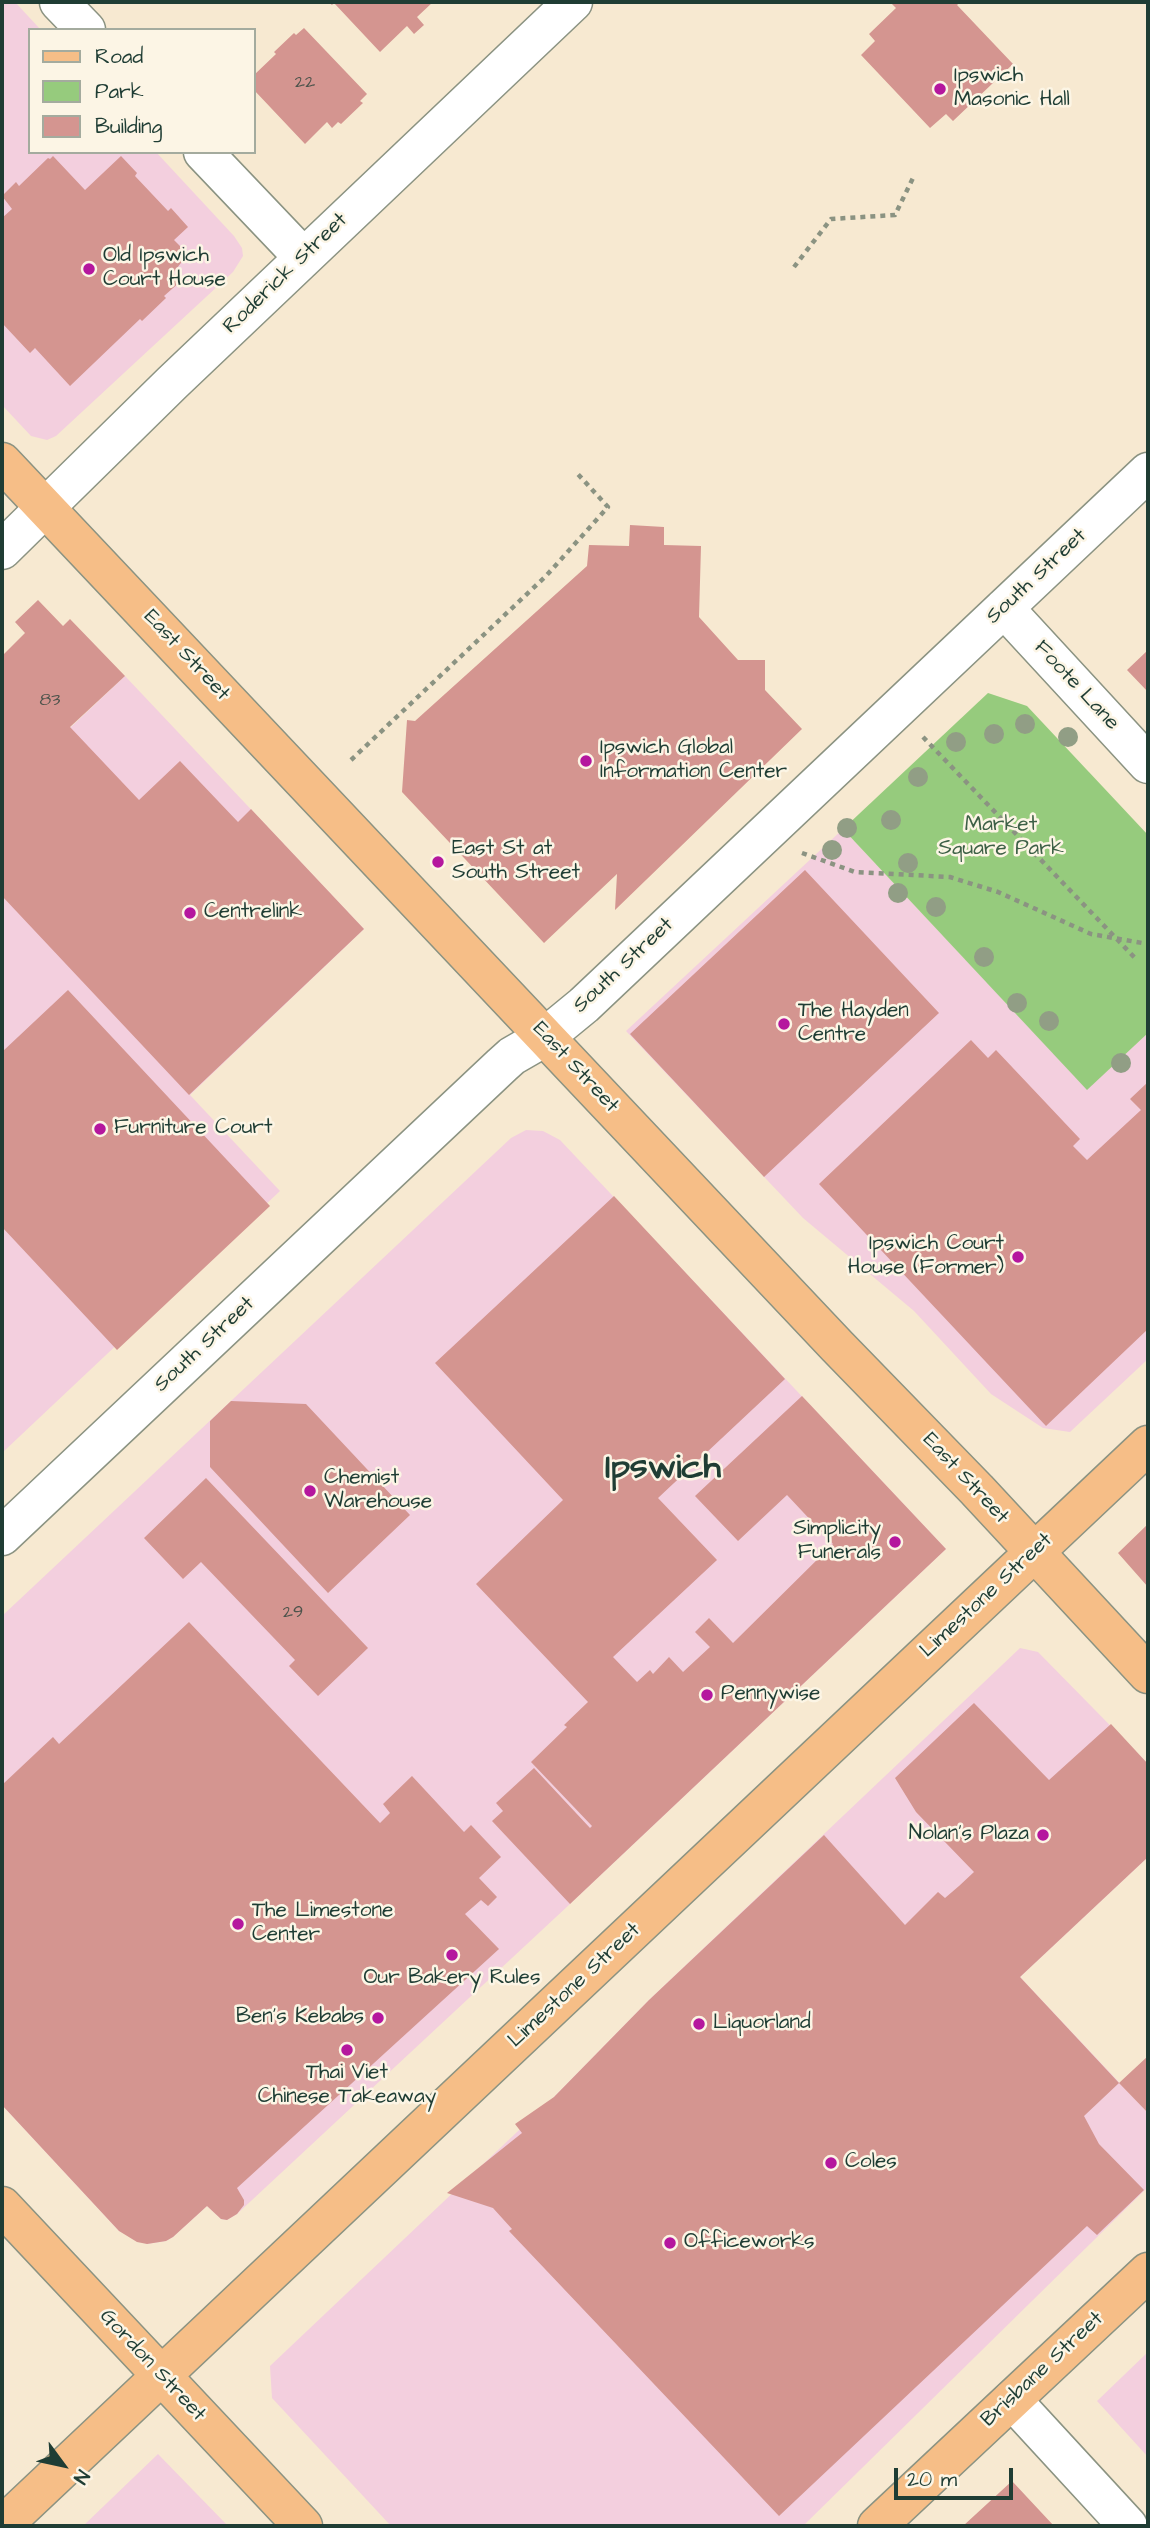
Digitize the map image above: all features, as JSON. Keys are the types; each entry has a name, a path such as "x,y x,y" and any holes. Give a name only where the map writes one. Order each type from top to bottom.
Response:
{"main road":[{"name":"East Street","path":"2,462 1148,1674"},
{"name":"Limestone Street","path":"2,2526 1148,1445"},
{"name":"Gordon Street","path":"2,2206 303,2526"},
{"name":"Brisbane Street","path":"877,2526 1148,2272"}],"street":[{"path":"60,2 84,28"},
{"name":"Roderick Street","path":"2,550 303,257 573,2"},
{"path":"206,154 303,257"},
{"name":"South Street","path":"2,1536 484,1081 512,1056 545,1037 584,1005 1148,472"},
{"name":"Foote Lane","path":"1004,608 1148,764"},
{"path":"1012,2400 1128,2526"}],"path":[{"path":"793,267 831,219 895,215 913,178"},
{"path":"351,760 546,576 608,507 576,472"},
{"path":"923,737 1135,958"},
{"path":"802,852 855,872 950,877 998,892 1091,934 1148,944"}],"shaded area":[{"path":"2,2 15,2 39,28 28,28 28,154 158,154 234,236 242,248 243,256 233,272 56,436 47,440 31,436 2,405"},
{"path":"125,676 364,929 190,1095 280,1191 2,1453 2,792"},
{"path":"843,829 1087,1089 1148,1033 1148,1359 1070,1432 1043,1428 991,1394 914,1311 803,1218 626,1031"},
{"path":"526,1130 543,1131 560,1140 946,1549 237,2214 227,2220 221,2219 207,2206 173,2237 147,2244 119,2231 2,2105 2,1616 511,1138"},
{"path":"1020,1648 1038,1652 1148,1764 1148,1857 1020,1977 1148,2113 1148,2187 803,2526 391,2526 272,2398 270,2366 554,2097 649,2000"},
{"path":"1148,2352 1148,2457 1097,2401"},
{"path":"158,2454 228,2526 83,2526"}],"green space":[{"name":"Market Square Park","path":"988,693 1027,706 1148,835 1148,1033 1087,1090 843,829"}],"building":[{"path":"328,2 433,2 417,17 424,25 414,34 407,26 380,52 334,3 332,5"},
{"name":"Ipswich Masonic Hall","path":"890,2 960,2 957,5 1013,64 953,121 946,114 930,128 861,55 875,41 869,34 896,8"},
{"path":"304,28 367,94 360,101 363,103 341,124 338,122 332,128 327,122 305,144 256,92 256,73 276,54 274,52 294,33 296,35"},
{"name":"Old Ipswich Court House","path":"53,156 85,190 121,156 137,173 135,176 168,211 171,208 188,227 174,240 188,254 173,273 181,281 142,321 140,319 70,386 35,348 30,353 2,323 2,218 12,209 2,196 16,182 19,186"},
{"name":"Ipswich Global Information Center","path":"630,525 664,527 664,545 701,546 699,617 738,660 765,660 765,690 802,729 615,910 617,874 544,943 402,792 407,720 415,721 587,566 589,545 629,546"},
{"path":"38,600 63,626 70,619 125,676 70,727 139,800 180,761 238,822 251,809 364,929 189,1095 2,896 2,656 25,633 15,622"},
{"path":"1148,650 1148,692 1127,670"},
{"name":"The Hayden Centre","path":"805,870 939,1013 764,1177 630,1034"},
{"name":"Furniture Court","path":"68,990 270,1206 117,1350 2,1227 2,1052"},
{"name":"Ipswich Court House (Former)","path":"971,1040 988,1058 996,1050 1080,1139 1073,1146 1087,1160 1141,1110 1130,1099 1148,1082 1148,1329 1046,1426 819,1184"},
{"path":"614,1196 785,1379 658,1498 717,1560 613,1657 637,1682 650,1670 653,1674 669,1657 683,1672 710,1647 695,1632 709,1618 733,1643 833,1544 787,1495 738,1541 695,1496 802,1396 946,1549 570,1904 492,1821 503,1811 496,1803 534,1768 590,1828 592,1826 531,1762 588,1702 476,1584 563,1500 435,1363"},
{"name":"Chemist Warehouse","path":"231,1401 306,1404 410,1515 328,1593 210,1467 210,1421"},
{"path":"206,1478 368,1648 318,1696 289,1666 295,1660 201,1562 183,1579 144,1538"},
{"path":"1148,1524 1148,1587 1118,1553"},
{"name":"The Limestone Center","path":"189,1622 380,1823 390,1813 383,1804 412,1776 464,1832 471,1825 501,1857 479,1878 497,1897 488,1906 481,1900 465,1914 499,1949 237,2188 244,2205 237,2214 227,2220 221,2219 207,2206 173,2237 147,2244 137,2242 119,2231 2,2105 2,1785 53,1737 59,1744"},
{"name":"Coles","path":"974,1703 1049,1780 1111,1724 1148,1764 1148,1857 1020,1977 1119,2083 1084,2116 1099,2144 1144,2190 1097,2235 1087,2226 779,2516 509,2231 512,2229 493,2208 447,2193 522,2133 515,2124 554,2097 649,2000 824,1835 905,1925 938,1892 945,1898 959,1886 974,1872 916,1812 895,1778"},
{"path":"1148,2056 1148,2113 1119,2083"},
{"path":"1012,2481 1054,2526 963,2526"}],"place":[{"name":"Ipswich Masonic Hall","path":"940,89"},
{"name":"Old Ipswich Court House","path":"89,269"},
{"name":"Ipswich Global Information Center","path":"586,761"},
{"name":"East St at South Street","path":"438,862"},
{"name":"Centrelink","path":"190,913"},
{"name":"The Hayden Centre","path":"784,1024"},
{"name":"Furniture Court","path":"100,1129"},
{"name":"Ipswich Court House (Former)","path":"1018,1257"},
{"name":"Chemist Warehouse","path":"310,1491"},
{"name":"Simplicity Funerals","path":"895,1542"},
{"name":"Pennywise","path":"707,1695"},
{"name":"Nolan's Plaza","path":"1043,1835"},
{"name":"The Limestone Center","path":"238,1924"},
{"name":"Our Bakery Rules","path":"452,1955"},
{"name":"Ben's Kebabs","path":"378,2018"},
{"name":"Liquorland","path":"699,2024"},
{"name":"Thai Viet Chinese Takeaway","path":"347,2050"},
{"name":"Coles","path":"831,2163"},
{"name":"Officeworks","path":"670,2243"}],"district":[{"name":"Ipswich","path":"663,1470"}]}
